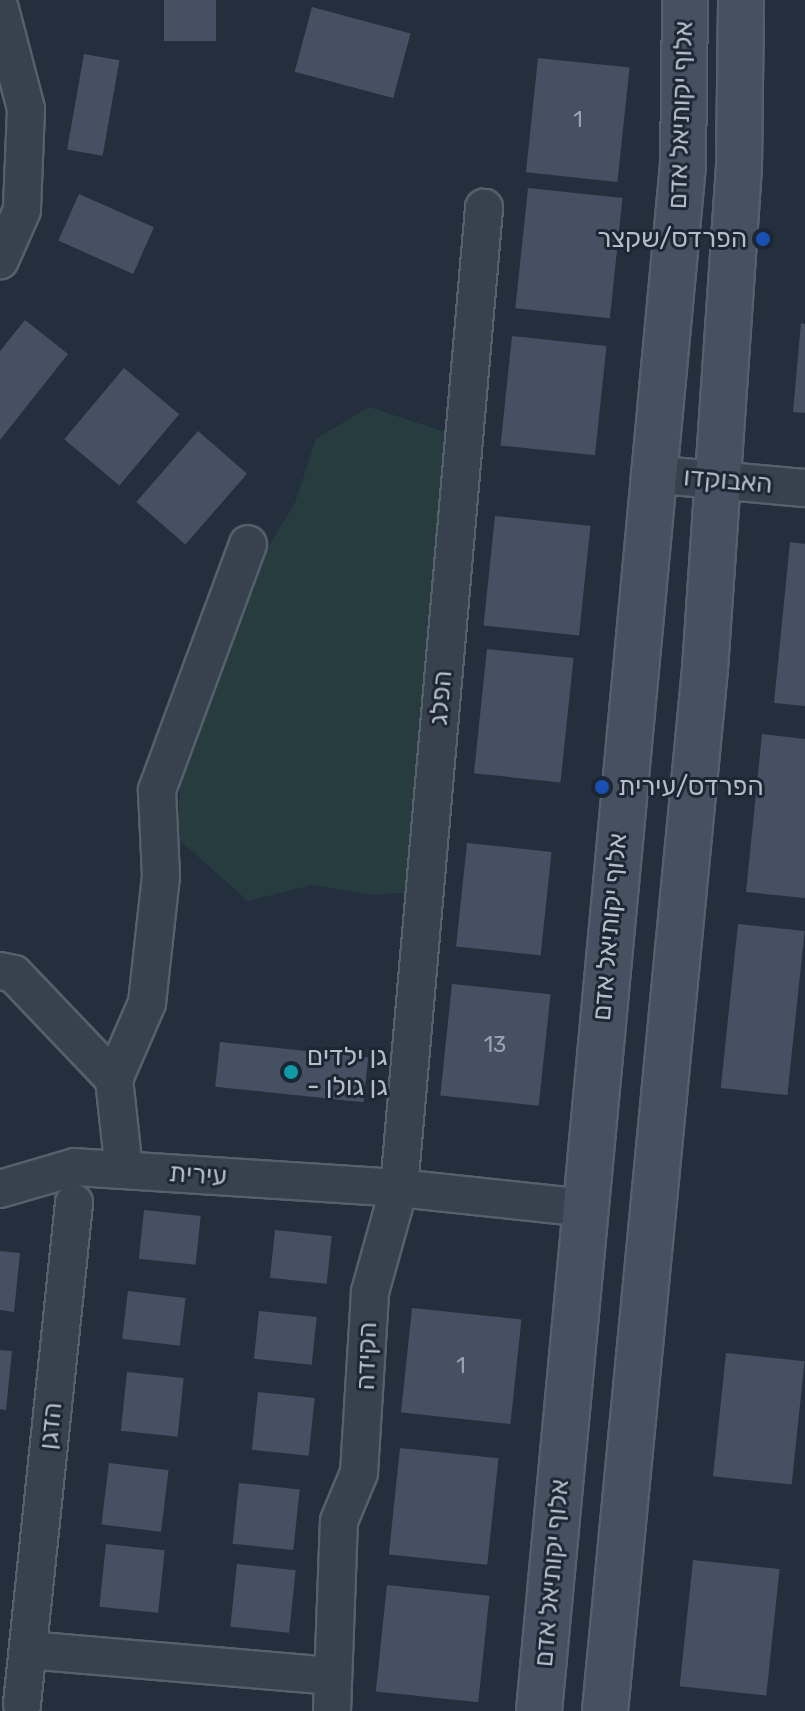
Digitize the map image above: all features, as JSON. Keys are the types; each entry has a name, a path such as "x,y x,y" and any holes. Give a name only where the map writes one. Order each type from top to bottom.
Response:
{"street":[{"name":"אלוף יקותיאל אדם","path":"539,1711 650,474 683,166 685,0"},
{"path":"605,1711 705,669 714,480 739,167 741,0"},
{"path":"0,9 26,109 22,210 0,260"},
{"name":"הפלג","path":"399,1188 484,208"},
{"name":"האבוקדו","path":"650,474 805,488"},
{"path":"124,1170 114,1079 147,1003 161,876 157,790 248,544"},
{"path":"0,971 14,974 114,1079"},
{"name":"עירית","path":"0,1189 75,1167 399,1188"},
{"path":"399,1188 586,1208"},
{"name":"הקידה","path":"332,1693 339,1521 359,1473 370,1292 399,1188"},
{"name":"הדגן","path":"22,1704 74,1203"},
{"path":"28,1650 332,1693"}],"green space":[{"path":"369,407 451,434 419,719 410,892 374,895 312,885 248,901 176,837 182,765 241,592 295,503 316,439"}],"building":[{"path":"164,0 216,0 216,41 164,41"},
{"path":"312,7 411,33 393,98 295,72"},
{"path":"84,54 119,60 103,156 67,150"},
{"path":"538,58 629,68 617,182 526,172"},
{"path":"528,188 622,198 610,318 515,308"},
{"path":"79,194 154,227 133,274 58,241"},
{"path":"25,320 68,354 0,440 0,351"},
{"path":"801,323 805,324 805,413 793,412"},
{"path":"512,336 606,346 595,455 501,445"},
{"path":"124,368 179,414 119,486 64,439"},
{"path":"198,431 247,474 185,545 136,502"},
{"path":"495,516 590,526 579,635 484,625"},
{"path":"790,542 805,544 805,706 774,703"},
{"path":"487,649 574,658 560,782 474,773"},
{"path":"762,734 805,739 805,898 746,892"},
{"path":"467,843 552,852 541,955 456,946"},
{"path":"738,924 805,931 787,1095 721,1088"},
{"path":"452,984 550,994 539,1106 440,1095"},
{"name":"גן ילדים - גן גולן","path":"220,1042 368,1058 363,1102 215,1087"},
{"path":"144,1210 201,1216 196,1265 139,1259"},
{"path":"275,1230 332,1236 327,1284 270,1278"},
{"path":"0,1251 20,1253 14,1312 0,1310"},
{"path":"128,1291 186,1298 180,1346 122,1339"},
{"path":"412,1308 521,1319 510,1424 401,1412"},
{"path":"259,1311 317,1317 312,1365 254,1359"},
{"path":"0,1350 12,1351 6,1410 0,1409"},
{"path":"726,1353 805,1361 792,1485 713,1476"},
{"path":"127,1372 184,1378 178,1437 121,1431"},
{"path":"258,1392 315,1398 309,1456 252,1450"},
{"path":"400,1448 498,1458 487,1565 389,1554"},
{"path":"109,1463 169,1470 161,1532 101,1525"},
{"path":"239,1483 300,1489 293,1550 233,1544"},
{"path":"106,1544 165,1550 158,1613 99,1607"},
{"path":"693,1560 780,1569 766,1695 680,1686"},
{"path":"237,1564 296,1570 289,1633 230,1627"},
{"path":"387,1585 489,1596 478,1702 376,1691"}],"place":[{"name":"הפרדס/שקצר","path":"763,239"},
{"name":"הפרדס/עירית","path":"602,787"},
{"name":"גן ילדים - גן גולן","path":"291,1072"}]}
